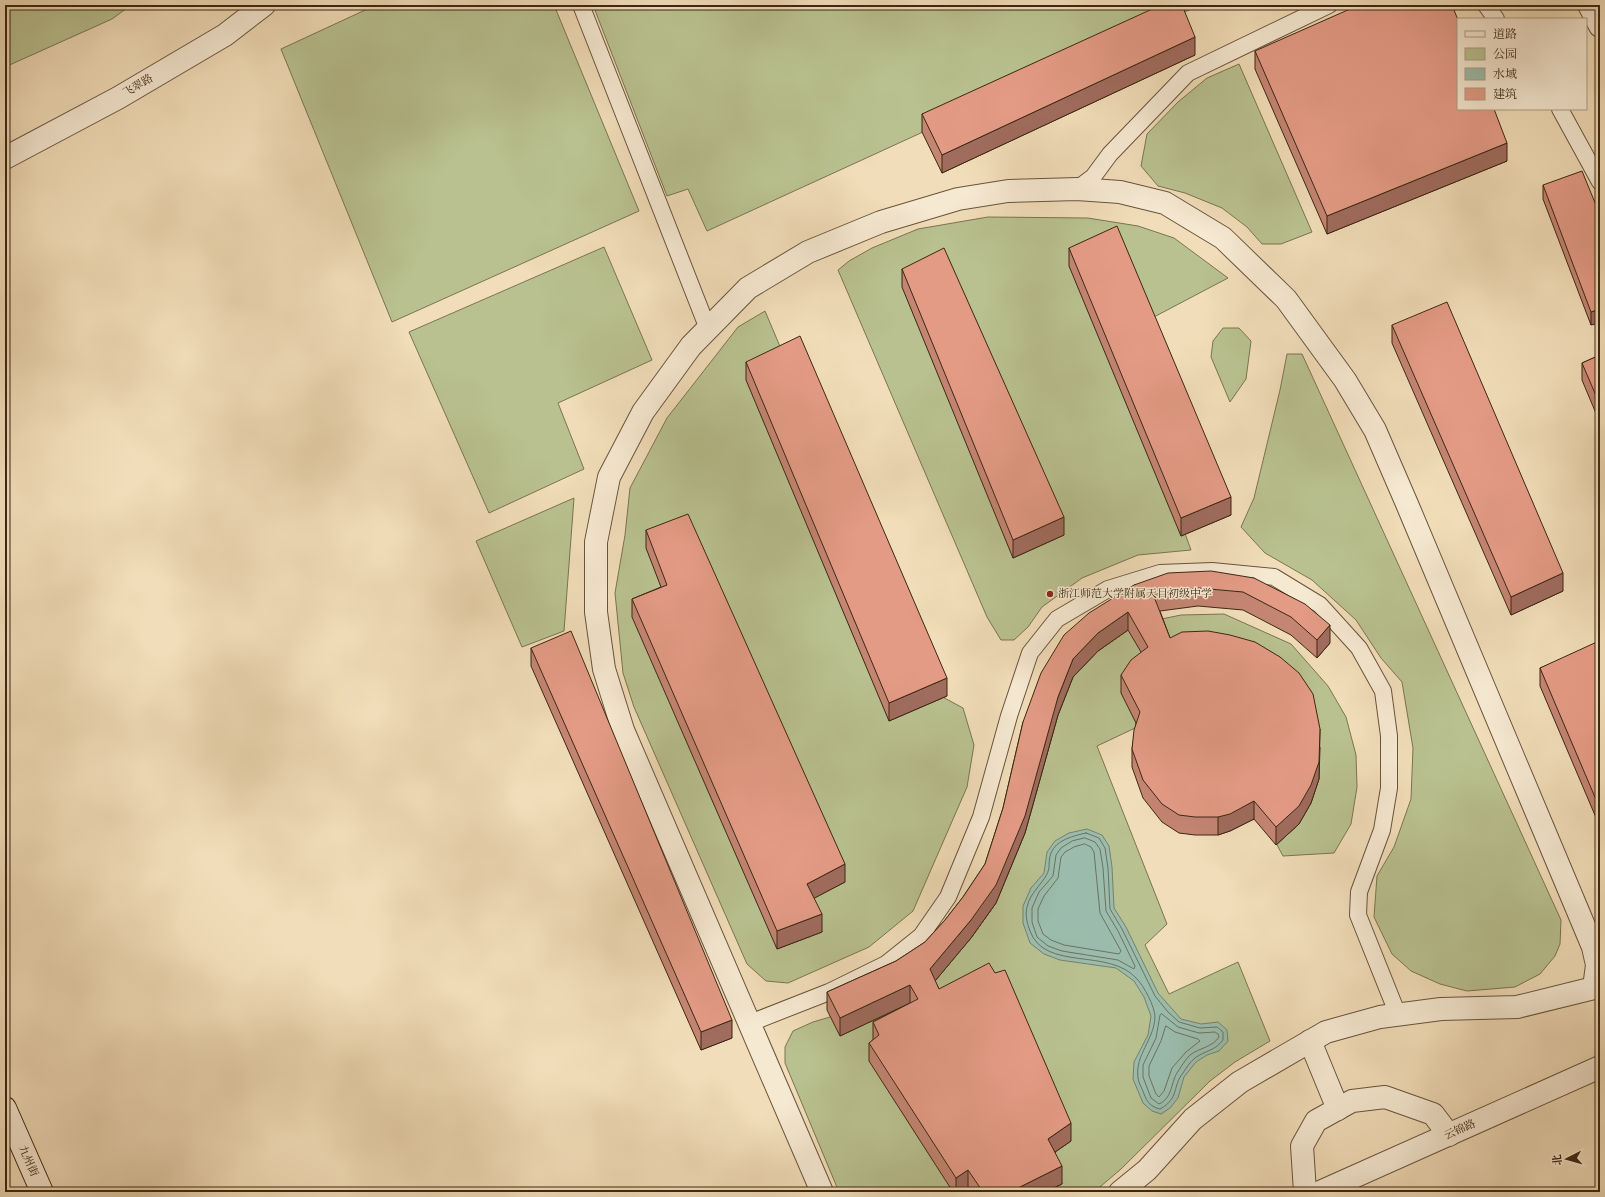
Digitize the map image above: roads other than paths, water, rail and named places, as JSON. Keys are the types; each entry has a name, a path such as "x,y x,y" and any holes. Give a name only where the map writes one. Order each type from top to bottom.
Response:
{"street":[{"name":"飞翠路","path":"5,158 118,98 225,35 264,5"},
{"path":"1589,5 1600,26"},
{"path":"822,1192 623,730 604,669 596,612 596,542 610,477 643,412 691,346 748,288 808,252 881,222 958,199 1008,191 1077,189 1120,192 1165,203 1223,238 1286,300 1345,380 1375,430 1407,504 1593,947 1597,965 1597,987 1517,1007 1441,1009 1398,1014 1380,1017 1326,1032 1240,1082 1192,1119 1147,1170 1120,1192"},
{"path":"1310,1041 1338,1108"},
{"name":"云锦路","path":"1320,1192 1600,1067"},
{"path":"1305,1192 1302,1146 1316,1121 1352,1101 1385,1097 1433,1114 1449,1135"},
{"name":"九州街","path":"5,1108 42,1192"}],"lane":[{"path":"581,5 708,329"},
{"path":"1077,189 1093,177 1110,154 1188,73 1329,5"},
{"path":"1486,5 1495,18"},
{"path":"1561,110 1600,182"},
{"path":"750,1024 829,992 886,964 921,936 948,897 981,817 1009,716 1030,653 1058,619 1108,589 1160,573 1212,571 1274,577 1320,605 1359,648 1383,691 1389,736 1389,788 1382,830 1359,892 1358,915 1398,1014"}],"water":[{"path":"1087,829 1102,835 1109,846 1112,867 1114,908 1126,927 1158,993 1181,1019 1201,1024 1218,1022 1227,1030 1228,1041 1219,1051 1207,1055 1196,1062 1184,1077 1178,1098 1170,1108 1161,1114 1152,1111 1143,1103 1133,1079 1134,1062 1148,1035 1151,1016 1144,997 1134,981 1116,968 1060,960 1044,954 1030,943 1023,923 1023,906 1031,888 1044,873 1047,852 1055,841 1069,833"}],"place":[{"name":"浙江师范大学附属天目初级中学","path":"1050,594"}]}
